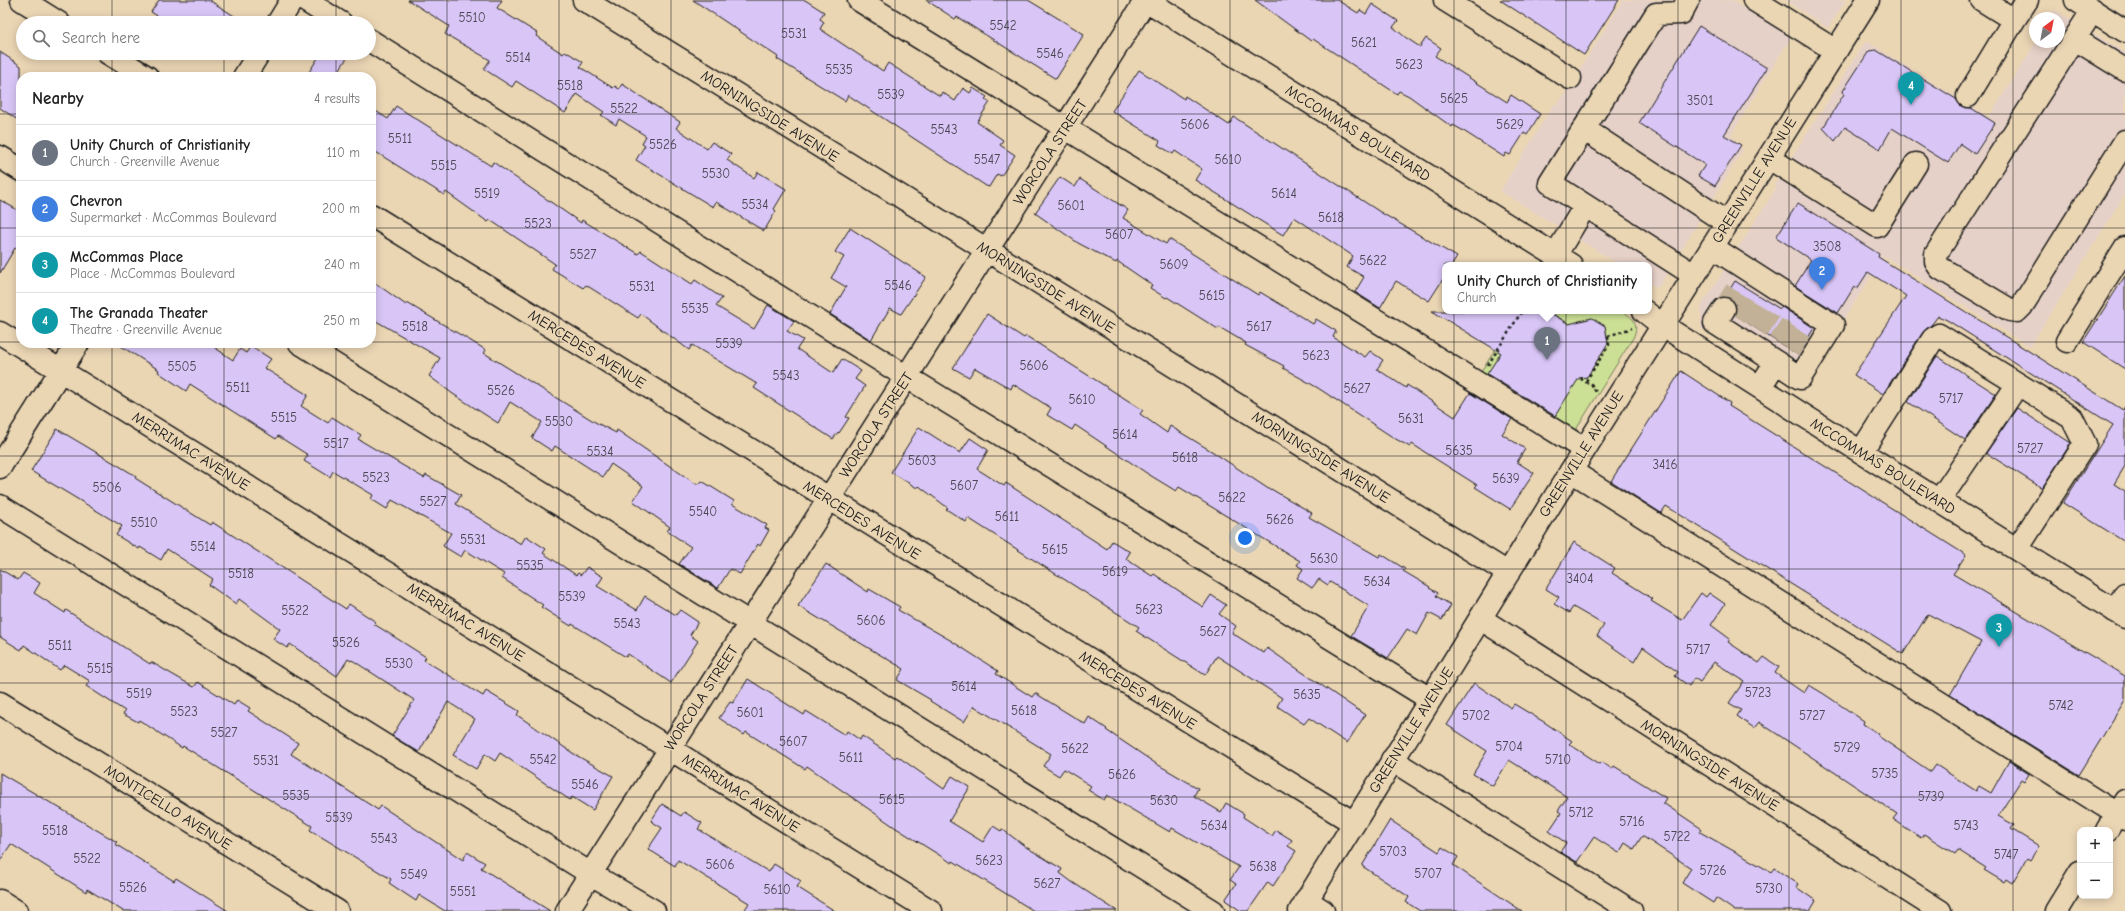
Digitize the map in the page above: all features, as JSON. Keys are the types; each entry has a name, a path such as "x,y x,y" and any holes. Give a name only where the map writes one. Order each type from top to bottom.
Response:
{"street":[{"path":"22,0 48,16"},
{"path":"282,16 292,0"},
{"path":"304,0 330,16"},
{"name":"MORNINGSIDE AVENUE","path":"584,0 986,251 1508,573"},
{"path":"859,0 1584,449"},
{"name":"WORCOLA STREET","path":"567,911 669,748 1146,0"},
{"name":"MCCOMMAS BOULEVARD","path":"1146,0 1563,260"},
{"path":"1445,0 1570,78"},
{"path":"1688,0 1680,13 1656,14 1550,183 1694,275"},
{"path":"1754,0 1836,51"},
{"name":"GREENVILLE AVENUE","path":"1310,907 1354,823 1392,760 1481,619 1584,449 1868,0"},
{"path":"1982,0 2014,20"},
{"path":"1968,96 2027,0"},
{"path":"2125,30 2084,5 2075,39 1936,254 1936,262 1940,268 2010,310 2017,311 2022,306 2125,140"},
{"path":"2075,39 2123,63"},
{"path":"376,44 907,377 1430,699"},
{"path":"119,60 139,72"},
{"path":"247,72 255,60"},
{"path":"1584,129 1727,223"},
{"path":"0,157 16,167"},
{"path":"1769,158 1877,226 1916,164"},
{"path":"1563,260 1586,206"},
{"name":"MERCEDES AVENUE","path":"376,218 1354,823"},
{"path":"1712,247 1760,288 1806,317 1834,325 1800,378 1781,357 1740,327 1714,358"},
{"path":"2067,341 2125,248"},
{"name":"MCCOMMAS BOULEVARD","path":"1639,319 1662,325 2016,549 2122,607"},
{"name":"MERRIMAC AVENUE","path":"0,332 16,342"},
{"path":"1861,452 1933,339 1939,335 2018,384 2072,418 2085,444 2016,549"},
{"name":"MERRIMAC AVENUE","path":"26,348 931,911"},
{"path":"0,467 75,348"},
{"path":"308,348 1212,911"},
{"path":"1760,387 1781,357"},
{"path":"1939,501 2018,384"},
{"path":"1571,471 2118,816"},
{"path":"0,506 591,874 654,911"},
{"name":"MORNINGSIDE AVENUE","path":"1481,619 1940,911"},
{"name":"MONTICELLO AVENUE","path":"0,703 337,911"},
{"path":"1392,760 1631,911"},
{"path":"2056,911 2077,877"},
{"path":"0,901 16,911"}],"path":[{"path":"1484,370 1520,314"},
{"path":"1586,381 1609,345 1608,336 1639,319"},
{"path":"1581,378 1583,381 1586,381 1596,392"}],"shaded area":[{"path":"1623,0 1731,0 1791,37 1731,135 1743,150 1658,288 1652,285 1652,262 1615,262 1500,191 1554,104 1557,106"},
{"path":"1785,0 1846,0 1828,28"},
{"path":"2065,16 2125,53 2125,194 2030,347 1884,256 1799,390 1701,328 1701,306 1777,187 1774,185 1866,41 1989,117 2032,48 2065,48"}],"green space":[{"path":"1518,314 1526,314 1484,379 1479,375"},
{"path":"1553,314 1626,314 1633,319 1636,326 1633,338 1575,431 1553,420 1577,378 1587,377 1608,343 1605,326 1592,318 1578,321 1575,327"}],"building":[{"path":"159,0 209,0 234,16 158,16 151,12"},
{"path":"408,0 502,0 497,8 537,33 536,36 563,54 565,51 583,62 580,67 613,88 615,86 619,89 622,84 680,122 676,128 707,149 712,142 731,154 727,160 754,178 758,172 786,189 774,209 776,211 764,231 716,202 713,207 636,160 645,145 642,143 646,136 619,119 616,125 601,115 604,112 577,94 565,113 516,81 512,87 484,69 490,60 445,34 449,26"},
{"path":"693,0 805,0 824,12 820,19 824,22 820,29 883,71 888,63 940,96 942,92 955,101 963,88 970,93 973,88 987,97 985,99 990,102 977,122 1003,140 1000,145 1015,155 1001,176 997,174 989,187 986,186 848,95 845,101 777,59 778,57"},
{"path":"926,0 1028,0 1084,34 1056,79 957,17 955,19"},
{"path":"1255,0 1337,0 1358,13 1360,10 1366,14 1372,4 1398,21 1393,27 1420,47 1426,38 1441,48 1435,56 1507,102 1511,95 1540,114 1527,135 1524,133 1510,155 1506,153 1504,157 1462,130 1453,125 1452,127 1409,96 1399,91 1397,94 1313,39 1311,41"},
{"path":"1500,0 1619,0 1584,55"},
{"path":"1699,26 1767,68 1724,135 1741,145 1715,186 1698,176 1705,165 1639,123"},
{"path":"1876,50 1956,99 1961,106 1971,108 1995,123 1975,154 1960,144 1948,163 1892,128 1880,149 1845,127 1835,141 1823,128 1844,94 1843,91 1869,51"},
{"path":"0,52 21,66 21,72 16,72 16,119 0,108"},
{"path":"317,60 346,60 338,72 309,72"},
{"path":"1139,70 1184,99 1185,96 1229,125 1234,117 1380,212 1457,257 1454,262 1442,262 1442,281 1429,301 1396,281 1380,308 1355,292 1364,277 1347,267 1353,256 1294,217 1283,235 1195,180 1202,169 1175,151 1173,154 1158,145 1160,141 1112,111"},
{"path":"396,106 491,166 493,162 581,223 582,220 638,254 641,251 692,284 695,280 722,298 716,306 754,329 768,305 794,321 787,331 803,340 797,349 833,373 842,359 861,371 855,379 865,386 846,417 849,418 839,433 838,432 833,439 754,388 757,384 692,345 689,350 641,314 638,318 586,285 583,288 552,269 555,264 490,220 488,222 446,192 444,195 376,152 376,111 388,119"},
{"path":"1060,177 1075,187 1080,179 1128,210 1123,218 1166,244 1169,239 1258,295 1260,292 1313,324 1316,319 1336,331 1333,337 1365,357 1370,351 1383,360 1377,369 1406,388 1407,385 1455,417 1470,393 1512,419 1502,434 1525,449 1517,462 1534,473 1510,509 1475,487 1477,485 1412,444 1410,447 1394,438 1318,388 1283,368 1284,366 1245,345 1246,343 1219,327 1218,329 1150,288 1152,285 1117,261 1116,263 1078,243 1035,213"},
{"path":"0,200 16,209 16,248 0,273"},
{"path":"1798,203 1879,254 1878,257 2123,410 2125,406 2125,466 2114,484 2125,491 2125,542 2063,503 2113,425 1947,320 1938,316 1923,332 1883,394 1854,375 1906,296 1868,272 1857,289 1854,287 1838,313 1795,286 1811,260 1776,237"},
{"path":"850,228 926,277 901,314 890,308 871,340 830,314 846,287 831,278 844,257 835,252"},
{"path":"2125,276 2125,369 2083,342"},
{"path":"1735,281 1780,309 1782,307 1814,328 1798,355 1735,315 1735,303 1725,297"},
{"path":"376,284 406,305 407,303 486,350 484,353 595,422 616,433 617,430 696,484 699,484 702,481 734,501 732,504 767,525 765,528 769,530 760,546 758,544 740,574 730,569 718,588 679,564 691,547 667,531 670,527 633,501 643,486 611,464 603,477 555,446 552,451 532,438 542,422 510,402 498,423 453,394 429,376 440,358 376,321"},
{"path":"1432,311 1442,311 1442,314 1552,314 1569,324 1592,318 1605,326 1608,343 1587,377 1579,378 1555,416 1487,374 1501,353"},
{"path":"987,314 1024,338 1026,336 1143,410 1140,414 1167,433 1170,426 1213,452 1270,490 1271,489 1312,513 1309,517 1379,557 1381,554 1405,569 1403,571 1430,587 1429,588 1438,593 1436,596 1451,605 1442,620 1429,613 1417,635 1407,629 1388,658 1351,636 1369,606 1330,582 1328,585 1319,579 1312,588 1297,578 1303,569 1297,565 1300,561 1179,487 1176,491 1075,425 1072,430 1047,415 1051,408 1013,384 1011,389 975,368 969,377 953,368"},
{"path":"124,348 215,348 233,360 240,349 246,353 250,348 254,348 271,359 264,368 308,395 301,406 328,423 332,417 361,435 358,439 424,478 426,475 461,495 456,504 521,544 526,536 546,549 543,553 576,575 578,573 581,575 587,567 603,577 597,586 637,610 645,596 676,615 680,610 698,622 690,635 698,641 671,683 628,654 626,657 541,607 543,605 502,578 504,574 465,550 461,557 443,546 451,533 392,500 387,509 371,499 373,495 333,471 330,477 304,461 308,455 278,436 276,439 190,384 186,391 158,372 159,370"},
{"path":"1937,356 1996,394 1965,440 1908,402"},
{"path":"1681,371 1730,403 1729,406 1966,555 1953,574 2125,676 2125,700 2079,775 1950,695 1981,642 1928,614 1903,654 1666,506 1661,513 1611,481"},
{"path":"2017,408 2071,443 2042,488 1986,453"},
{"path":"919,427 960,453 970,438 988,450 977,469 1004,486 1006,483 1107,549 1112,541 1130,552 1126,559 1152,576 1154,574 1203,607 1211,595 1226,605 1219,614 1236,626 1232,633 1264,653 1267,648 1365,715 1347,743 1309,718 1304,724 1277,706 1282,698 1217,656 1205,675 1136,631 1139,627 968,518 966,522 946,509 948,508 919,486 917,488 891,472"},
{"path":"57,429 136,476 135,478 210,525 212,522 346,609 349,604 376,622 374,624 426,657 424,660 483,696 486,691 519,711 517,715 574,754 613,776 593,810 572,797 570,800 500,753 495,761 485,754 476,769 453,755 475,719 448,702 419,752 392,736 414,700 352,660 351,661 348,659 337,676 290,644 287,648 273,639 280,629 239,599 236,604 209,585 213,579 167,549 161,560 140,547 139,549 116,535 122,526 31,471"},
{"path":"1574,542 1615,568 1612,573 1653,599 1651,601 1682,620 1701,593 1706,597 1709,593 1725,604 1711,625 1730,639 1728,642 1759,663 1764,657 1779,667 1775,673 1804,693 1809,685 1824,694 1864,721 1863,724 1879,734 1878,736 1931,772 1936,765 1976,791 1979,786 1991,793 2009,761 2029,774 2024,782 2021,780 1998,816 2014,825 2011,829 2039,846 2030,860 2027,858 2012,883 2006,879 2004,882 1984,870 1986,868 1958,850 1955,854 1924,834 1921,838 1893,819 1897,814 1759,722 1754,728 1737,716 1741,710 1729,703 1744,681 1714,662 1700,682 1694,678 1689,686 1675,676 1678,672 1643,647 1634,662 1597,636 1604,625 1573,607 1569,613 1554,604 1559,597 1546,589"},
{"path":"826,564 868,592 869,589 900,607 898,610 950,640 998,671 996,674 1032,697 1035,693 1085,724 1089,717 1155,763 1198,788 1194,796 1221,812 1226,803 1244,814 1243,817 1272,836 1276,830 1292,840 1288,846 1296,851 1273,886 1268,882 1248,911 1241,911 1225,900 1236,884 1230,880 1239,867 1172,828 1170,832 1107,795 1104,800 1088,790 1091,786 1064,769 1059,776 1043,766 1051,754 974,706 964,722 897,680 904,669 798,606"},
{"path":"0,569 18,580 23,573 40,583 34,593 65,613 66,610 150,664 151,662 194,687 198,682 234,705 237,700 250,708 248,711 298,743 291,754 378,810 381,806 463,860 467,852 485,863 481,868 550,911 445,911 419,895 416,901 389,883 391,879 310,830 312,826 183,746 182,748 139,720 138,722 123,714 125,711 86,686 90,681 64,665 60,670 24,645 21,650 0,637"},
{"path":"748,679 804,715 806,711 845,735 847,731 860,740 862,736 895,758 897,756 944,789 952,776 970,787 949,821 983,842 993,826 1001,831 1002,829 1026,847 1062,869 1060,873 1072,882 1117,911 1034,911 896,828 807,766 805,769 746,732 744,735 719,718 730,702 733,703"},
{"path":"1474,683 1511,708 1514,704 1544,722 1572,741 1569,744 1600,764 1602,762 1612,769 1614,766 1666,798 1663,803 1702,829 1700,832 1771,872 1774,868 1798,884 1796,887 1816,901 1810,911 1735,911 1716,898 1713,903 1682,883 1691,868 1642,836 1634,849 1625,843 1619,853 1594,837 1577,862 1560,852 1566,843 1549,831 1561,813 1558,811 1567,797 1509,760 1493,786 1473,774 1487,751 1447,725"},
{"path":"0,773 117,842 115,844 174,881 176,878 228,911 123,911 87,889 86,892 11,844 0,861"},
{"path":"662,804 681,816 684,812 702,823 698,829 769,872 774,864 801,881 797,887 835,911 744,911 749,903 678,860 675,866 648,849 662,828 651,821"},
{"path":"1390,820 1439,852 1442,847 1458,857 1453,865 1522,911 1420,911 1406,902 1409,897 1362,866"}],"tunnel":[{"path":"1724,309 1740,284"},
{"path":"1740,319 1755,294"},
{"path":"1758,330 1774,305"},
{"path":"1779,343 1795,318"},
{"path":"1794,353 1809,328"}],"place":[{"name":"The Granada Theater","path":"1911,105"},
{"name":"Chevron","path":"1822,290"},
{"name":"Unity Church of Christianity","path":"1547,360"},
{"name":"McCommas Place","path":"1999,647"}]}
